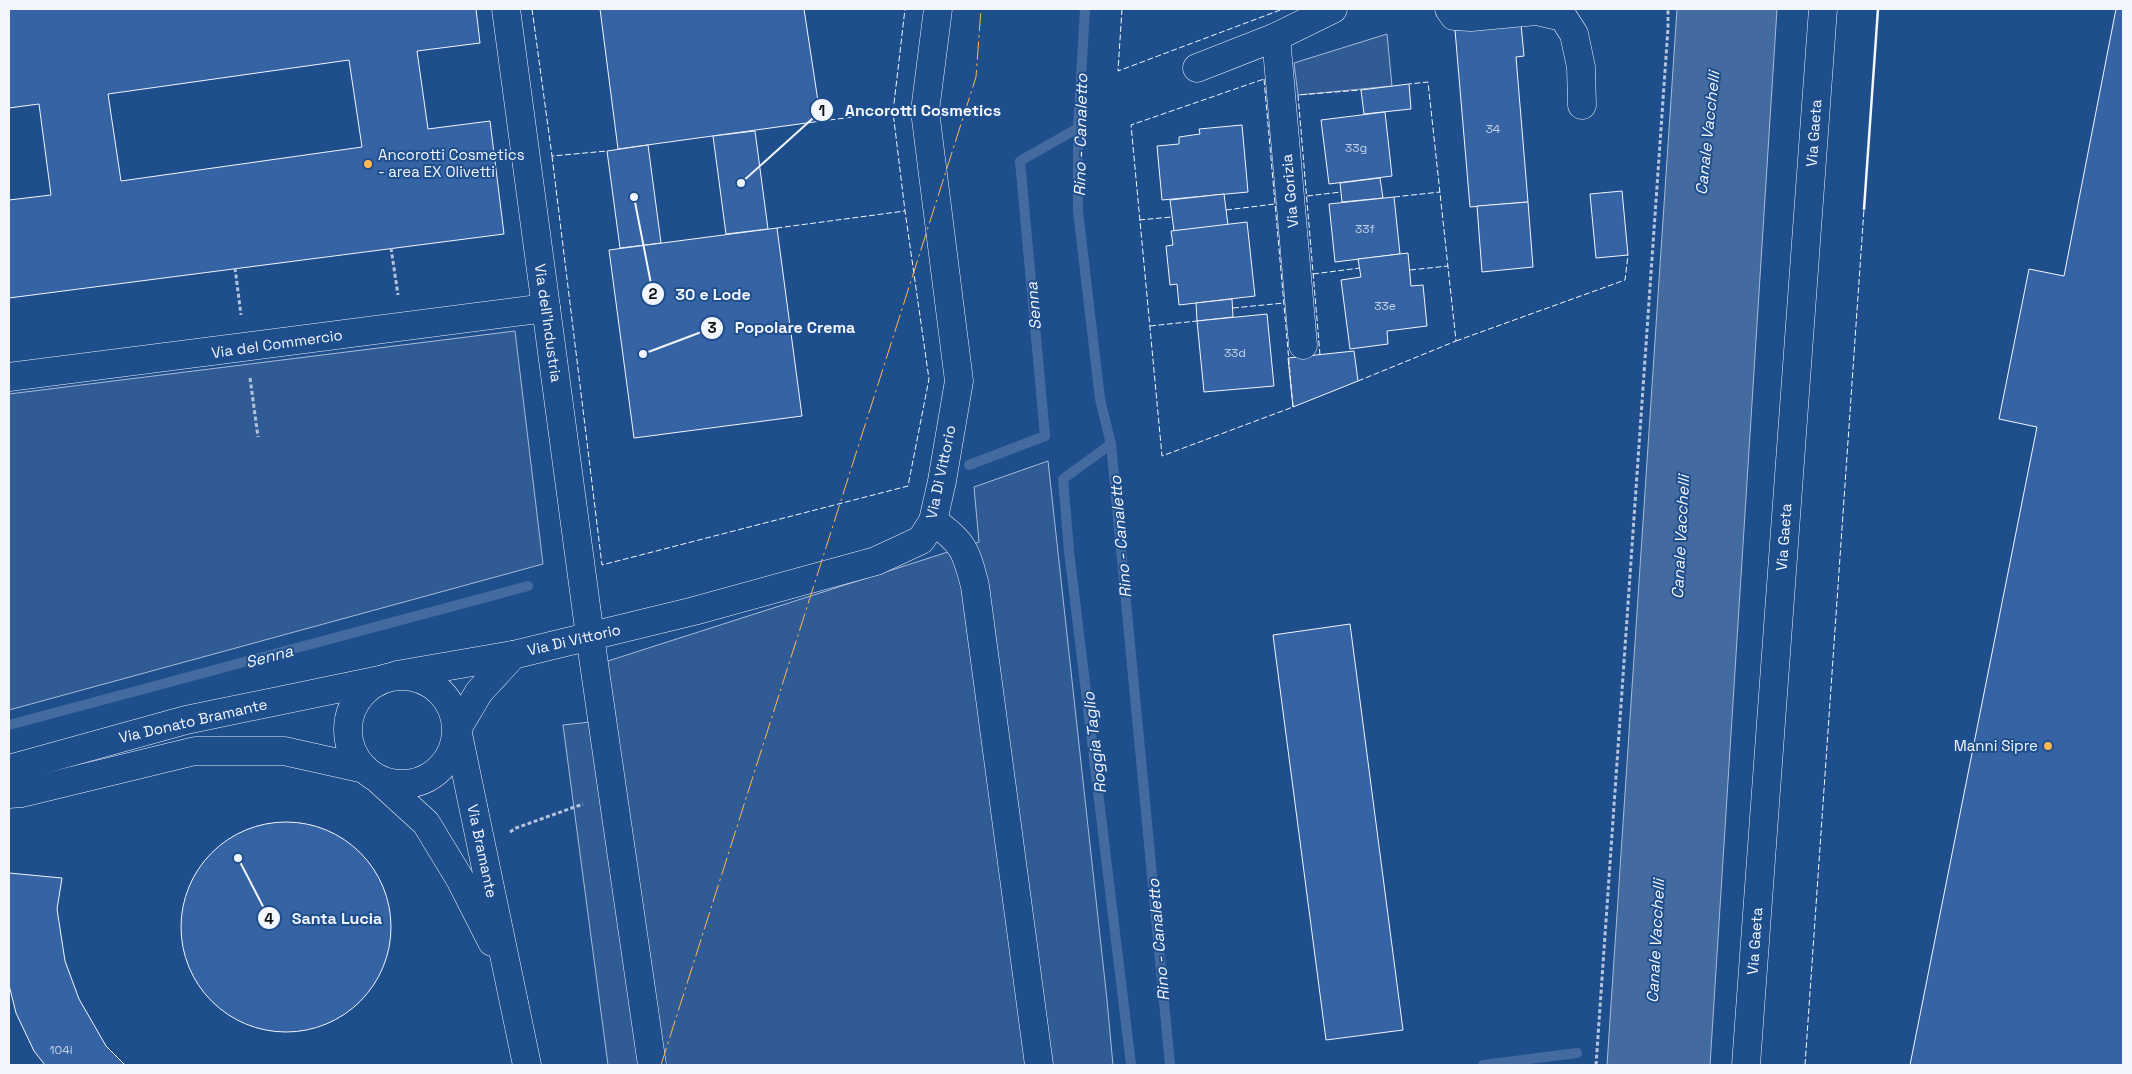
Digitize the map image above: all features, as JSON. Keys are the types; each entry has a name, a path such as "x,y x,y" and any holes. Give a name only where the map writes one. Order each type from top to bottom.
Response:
{"street":[{"name":"Via dell'Industria","path":"506,9 590,636 652,1065"},
{"name":"Via Di Vittorio","path":"388,677 513,654 694,611 876,561 922,540 933,521 942,481 959,381 925,111 938,9"},
{"path":"1197,68 1276,37 1333,9"},
{"path":"1449,9 1454,16 1471,17 1537,11 1563,17 1574,34 1581,67 1582,105"},
{"name":"Via Gaeta","path":"1746,1065 1822,9"},
{"name":"Via Gorizia","path":"1276,37 1303,345"},
{"name":"Via del Commercio","path":"9,377 546,308"},
{"path":"933,521 953,535 964,550 975,586 1039,1065"},
{"name":"Via Di Vittorio","path":"457,729 479,692 513,654"},
{"path":"415,676 431,683 445,694 454,711 457,729 454,748 445,764 431,777 414,783 396,784 372,774 354,755 348,738 348,720 354,704 365,690 388,677 415,676"},
{"name":"Via Donato Bramante","path":"9,769 186,720 388,677"},
{"name":"Via Bramante","path":"457,729 527,1065"},
{"name":"Via Donato Bramante","path":"9,794 22,793 196,751 284,751 372,774"},
{"name":"Via Bramante","path":"372,774 426,823 460,879 508,973"}],"path":[{"path":"1596,1065 1668,9"},
{"path":"391,248 404,327"},
{"path":"508,834 516,828 613,793"}],"shaded area":[{"path":"1387,34 1392,86 1298,95 1294,63"},
{"path":"515,331 543,564 9,710 9,394"},
{"path":"1048,461 1113,1065 608,1065 563,725 590,722 583,669 979,542 974,487"}],"water":[{"name":"Canale Vacchelli","path":"1677,9 1777,9 1710,1065 1607,1065"}],"building":[{"name":"Ancorotti Cosmetics - area EX Olivetti","path":"9,9 476,9 480,43 417,51 428,129 490,121 504,234 9,298 9,200 51,195 39,104 9,108","holes":["349,60 362,147 121,181 108,94"]},
{"path":"600,9 804,9 821,121 618,149"},
{"name":"Manni Sipre","path":"2116,9 2123,9 2123,1065 1910,1065 2037,427 1999,419 2029,269 2064,276"},
{"path":"1521,24 1524,56 1516,57 1528,202 1470,207 1455,30"},
{"path":"1409,84 1411,109 1364,114 1361,90"},
{"path":"1385,112 1392,176 1329,184 1321,120"},
{"path":"1242,125 1248,192 1162,200 1157,146 1179,144 1179,137 1200,134 1199,129"},
{"path":"755,131 768,229 726,234 713,136"},
{"path":"648,145 661,243 620,248 607,151"},
{"path":"1380,178 1383,198 1342,202 1340,183"},
{"path":"1622,191 1628,255 1596,258 1590,194"},
{"path":"1224,194 1228,225 1174,231 1170,200"},
{"path":"1394,197 1400,254 1335,262 1329,204"},
{"path":"1528,202 1533,267 1482,272 1477,206"},
{"path":"1247,222 1255,296 1179,305 1177,284 1170,285 1166,246 1173,245 1171,231"},
{"path":"777,228 802,416 634,438 609,250"},
{"path":"1408,253 1411,286 1423,285 1427,326 1387,331 1388,344 1350,349 1341,280 1361,277 1358,259"},
{"path":"1232,299 1233,317 1197,321 1196,303"},
{"path":"1267,314 1274,386 1204,392 1197,321"},
{"path":"1354,351 1358,381 1293,407 1288,358"},
{"path":"1350,624 1403,1030 1326,1040 1273,635"},
{"path":"286,822 306,824 326,830 344,840 360,853 373,869 383,887 389,907 391,927 389,947 383,967 373,985 360,1001 344,1014 326,1024 306,1030 286,1032 266,1030 246,1024 228,1014 212,1001 199,985 189,967 183,947 181,927 183,907 189,887 199,869 212,853 228,840 246,830 266,824"},
{"path":"9,873 62,878 57,909 65,961 79,999 106,1046 125,1065 45,1065 34,1051 16,1013 9,985"}],"waterway":[{"name":"Rino - Canaletto","path":"1085,9 1078,128 1078,211 1100,399 1111,444 1170,1065"},
{"name":"Senna","path":"969,465 1045,436 1020,161 1078,128"},
{"name":"Roggia Taglio","path":"1111,444 1063,479 1069,551 1131,1065"},
{"name":"Senna","path":"9,725 528,586"},
{"path":"1483,1065 1577,1053"}],"fence":[{"path":"532,9 552,156 607,151"},
{"path":"893,112 905,9"},
{"path":"1122,9 1118,71 1283,9"},
{"path":"1264,79 1293,407 1162,456 1131,125 1264,79"},
{"path":"1358,381 1456,341 1428,82 1409,84"},
{"path":"1320,355 1298,95 1361,90"},
{"path":"821,121 893,112 905,211"},
{"path":"552,156 602,565 908,486 929,379 905,211 777,228"},
{"path":"1307,196 1341,192"},
{"path":"1394,197 1440,192"},
{"path":"1226,210 1275,204"},
{"path":"1805,1065 1864,209"},
{"path":"1139,220 1172,217"},
{"path":"1456,341 1625,280 1628,255"},
{"path":"1410,270 1448,266"},
{"path":"1313,274 1360,268"},
{"path":"1233,308 1284,303"},
{"path":"1150,326 1197,321"}],"wall":[{"path":"1864,209 1878,9"}],"power":[{"path":"661,1065 976,77 981,9"}],"place":[{"name":"Ancorotti Cosmetics - area EX Olivetti","path":"368,164"},
{"name":"Ancorotti Cosmetics","path":"741,183"},
{"name":"30 e Lode","path":"634,197"},
{"name":"Popolare Crema","path":"643,354"},
{"name":"Manni Sipre","path":"2048,746"},
{"name":"Santa Lucia","path":"238,858"}]}
